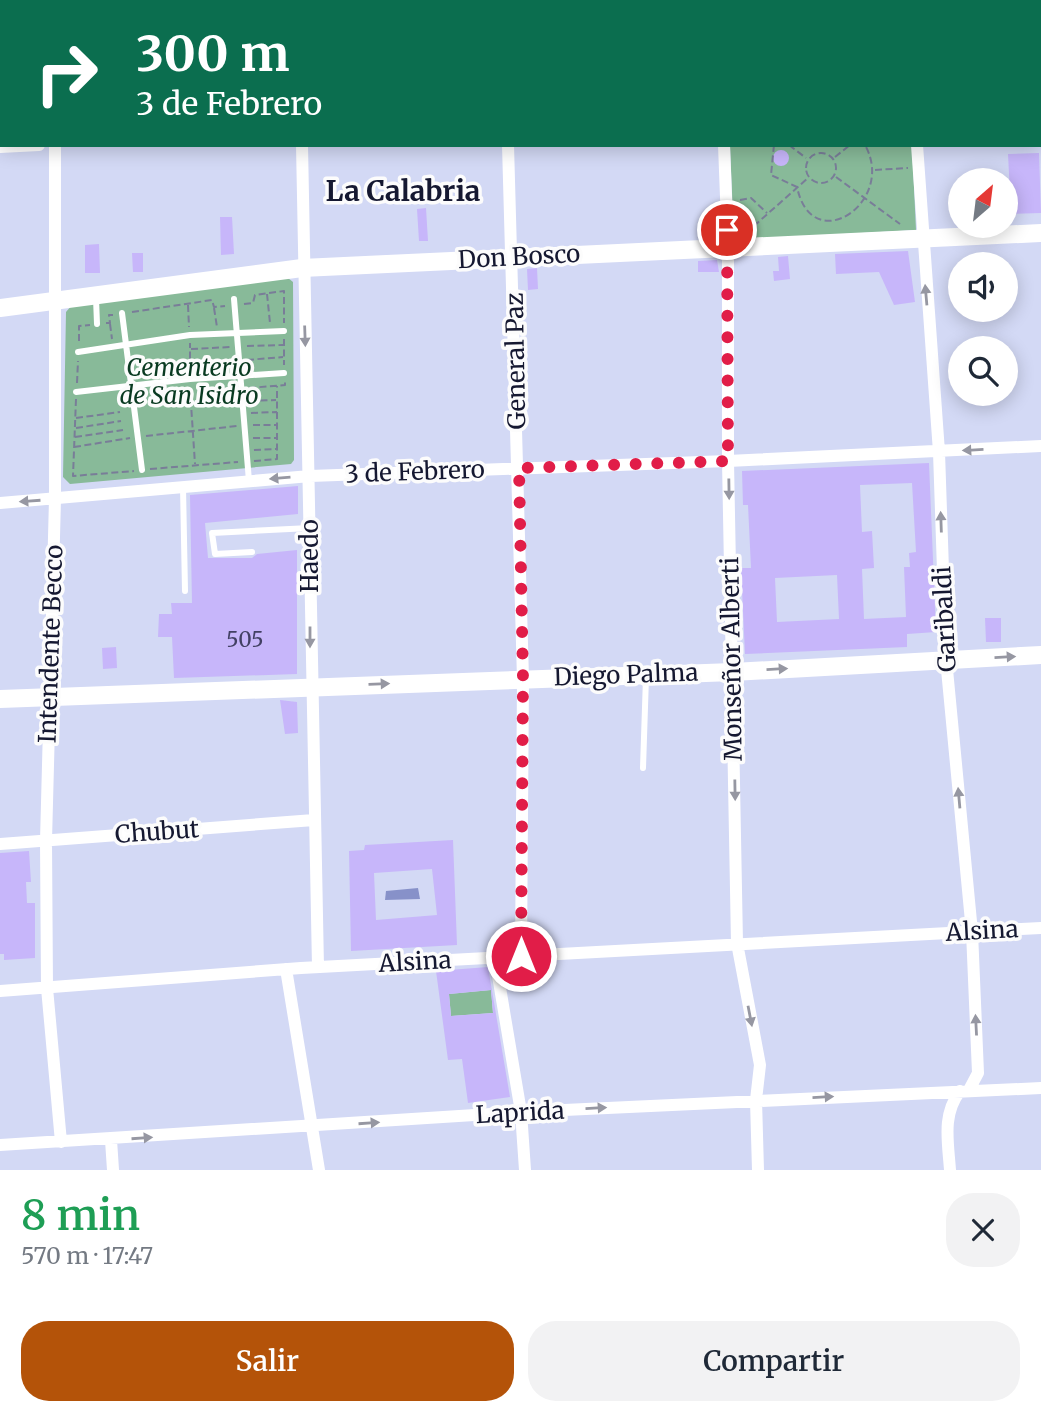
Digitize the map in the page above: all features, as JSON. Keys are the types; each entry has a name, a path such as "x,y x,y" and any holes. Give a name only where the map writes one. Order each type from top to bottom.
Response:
{"street":[{"name":"Intendente Becco","path":"55,147 55,499 46,841 47,988 61,1142"},
{"name":"Haedo","path":"302,147 302,268 310,476 310,686 318,967"},
{"name":"General Paz","path":"508,147 523,679 521,956"},
{"name":"Monseñor Alberti","path":"724,147 728,249 728,461 737,943 760,1065 756,1100 758,1170"},
{"name":"Garibaldi","path":"917,147 921,240 939,452 946,659 972,932 978,1073 950,1104 946,1117 950,1170"},
{"name":"Don Bosco","path":"0,308 302,268 1041,233"},
{"name":"3 de Febrero","path":"0,503 310,476 728,461 1041,446"},
{"name":"Diego Palma","path":"0,699 733,672 1041,655"},
{"name":"Chubut","path":"0,844 314,820"},
{"name":"Alsina","path":"0,991 318,967 1041,928"},
{"path":"495,958 521,1112 525,1170"},
{"path":"286,969 319,1170"},
{"name":"Laprida","path":"0,1145 521,1112 1041,1088"},
{"path":"111,1140 113,1170"}],"lane":[{"path":"96,295 97,324"},
{"path":"234,299 249,481"},
{"path":"122,313 142,470"},
{"path":"78,352 237,331 284,331"},
{"path":"76,392 284,373"},
{"path":"183,487 185,591"},
{"path":"252,552 215,554 212,533 310,528"},
{"path":"643,768 646,675"}],"path":[{"path":"774,147 771,175 797,187 804,207 822,221 844,218 864,198 872,184 874,170 866,147"},
{"path":"791,147 807,159"},
{"path":"796,151 797,147"},
{"path":"807,159 809,156 835,158 848,147"},
{"path":"835,158 836,177"},
{"path":"807,159 810,181 834,180 836,177"},
{"path":"874,170 918,167"},
{"path":"728,249 808,177"},
{"path":"836,177 902,226"},
{"path":"726,201 751,198 767,214"},
{"path":"267,293 271,331"},
{"path":"214,307 219,333"},
{"path":"110,323 113,346"},
{"path":"239,360 284,357"},
{"path":"241,389 285,386"},
{"path":"242,402 277,400"},
{"path":"75,418 120,412"},
{"path":"243,413 277,412"},
{"path":"75,428 121,421"},
{"path":"74,447 244,425 277,425"},
{"path":"74,437 123,430"},
{"path":"245,438 277,438"},
{"path":"246,451 277,449"}],"green space":[{"path":"730,147 912,147 916,230 734,240"},
{"name":"Cementerio de San Isidro","path":"288,278 293,282 294,460 291,464 70,484 63,477 66,312 72,305"},
{"path":"491,990 493,1013 451,1016 449,994"}],"water":[{"path":"418,888 420,899 385,900 386,891"}],"building":[{"path":"781,150 789,158 781,166 773,158"},
{"path":"1039,153 1041,213 1018,214 1018,168 1009,168 1008,154"},
{"path":"426,208 428,241 419,241 417,209"},
{"path":"220,217 232,217 234,254 221,255"},
{"path":"99,244 100,273 85,273 85,245"},
{"path":"908,251 915,302 894,305 879,272 836,274 835,254"},
{"path":"132,253 143,253 143,272 133,272"},
{"path":"788,256 790,279 774,281 773,271 779,271 778,257"},
{"path":"717,260 719,272 698,272 698,261"},
{"path":"537,268 538,289 528,290 527,269"},
{"path":"929,463 936,632 907,634 907,647 745,654 741,568 751,568 748,505 743,505 742,471","holes":["912,483 916,552 909,553 910,567 904,567 906,617 864,619 862,569 874,568 872,531 862,532 860,485","837,575 839,619 777,622 775,578"]},
{"path":"298,486 298,514 205,523 208,558 252,558 257,554 297,550 297,674 174,678 172,637 158,637 159,614 172,614 171,603 192,603 190,495"},
{"path":"985,618 1001,618 1001,642 986,642"},
{"path":"116,647 117,668 103,669 102,648"},
{"path":"280,700 297,702 298,733 285,734"},
{"path":"453,840 457,945 351,951 349,851 364,850 365,845","holes":["432,869 437,915 376,920 374,873"]},
{"path":"29,851 31,882 26,882 27,903 35,903 35,958 4,960 4,954 0,954 0,853"},
{"path":"488,967 510,1097 468,1103 462,1059 448,1060 436,971","holes":["491,990 493,1013 451,1016 449,994"]}],"district":[{"name":"La Calabria","path":"403,191"}],"route":[{"path":"521,956 523,679 519,468 728,461 727,230"}]}
